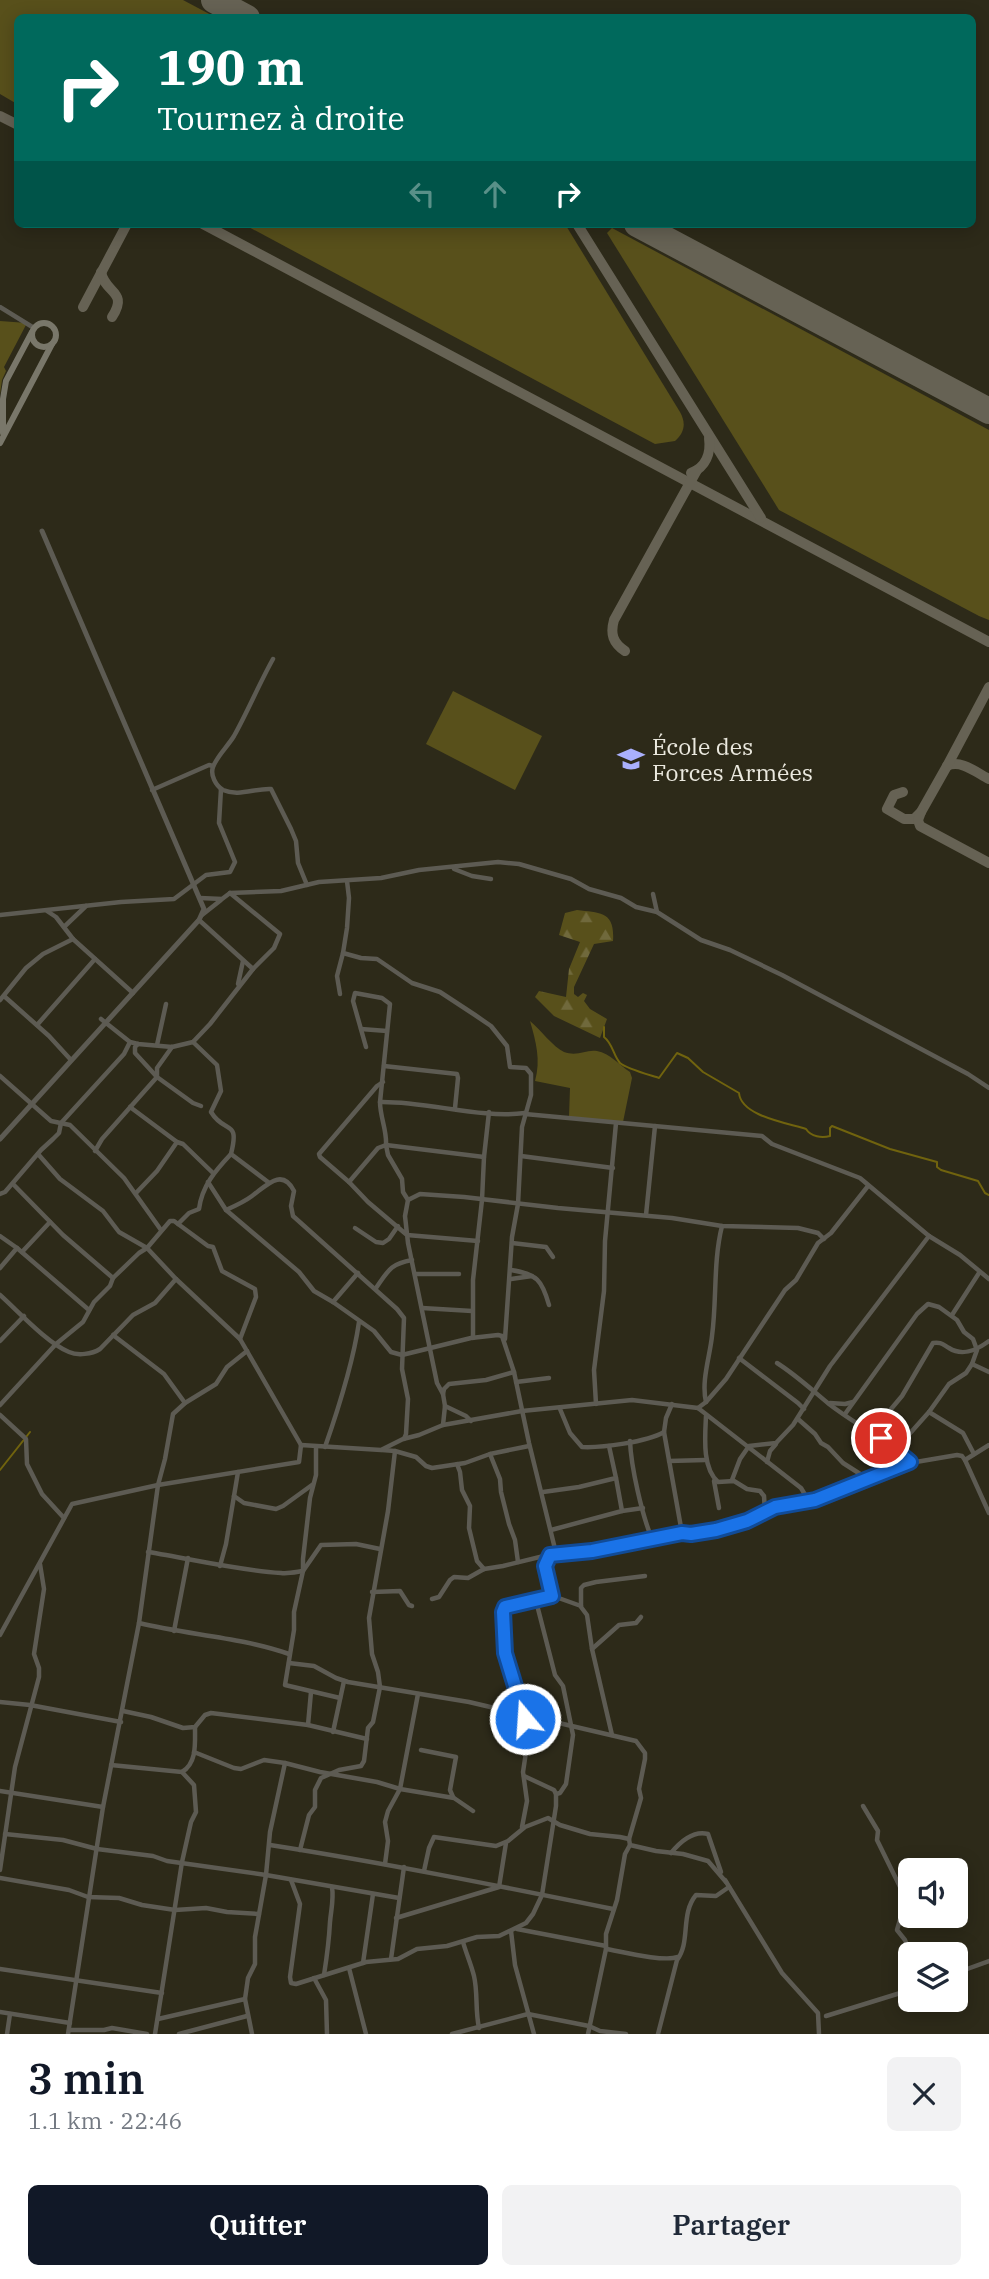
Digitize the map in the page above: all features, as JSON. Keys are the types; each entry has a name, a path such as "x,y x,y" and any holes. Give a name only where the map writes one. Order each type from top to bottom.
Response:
{"main road":[{"path":"0,443 57,334 54,327 43,322 33,330 6,381 3,400 4,435"},
{"path":"33,330 33,339 38,345 45,347 52,344"}],"street":[{"path":"0,307 33,330"},
{"path":"42,531 200,898 204,909 201,918"},
{"path":"0,915 174,899 193,883 211,874 230,872 234,866 233,856 219,823 220,789 212,776 213,766 247,714 273,659"},
{"path":"152,790 209,765 213,766"},
{"path":"220,789 241,793 271,789 296,841 298,863 307,885"},
{"path":"0,1139 72,1061 104,1020 133,993 201,918 230,893 281,891 307,885 381,878 419,870 498,862 519,864 571,879 621,898 636,907 657,912 701,940 730,950 782,975 968,1074 989,1088"},
{"path":"453,868 472,876 491,879"},
{"path":"340,994 337,976 344,953 349,898 347,881"},
{"path":"104,1020 130,1042 172,1047 193,1041 210,1024 253,969 274,948 280,934 230,893"},
{"path":"653,894 657,912"},
{"path":"200,898 222,899"},
{"path":"64,927 86,906"},
{"path":"47,911 73,939 133,993"},
{"path":"201,918 253,969"},
{"path":"72,1061 37,1025 2,998 26,968 43,954 73,939"},
{"path":"344,953 377,960 412,983 440,992 491,1026 508,1049 510,1067 526,1068 531,1074 531,1095 522,1127 505,1340 556,1553"},
{"path":"37,1025 95,959"},
{"path":"237,989 243,961"},
{"path":"366,1047 353,1002 355,993 389,1002 380,1112 388,1155 402,1179 402,1192 408,1200"},
{"path":"157,1045 166,1004"},
{"path":"361,1029 387,1031"},
{"path":"178,1224 189,1213 199,1209 201,1198 213,1173 231,1154 235,1137 233,1131 215,1118 212,1112 221,1091 217,1065 193,1041"},
{"path":"0,1194 13,1184 58,1133 61,1123 124,1054 130,1042"},
{"path":"138,1044 135,1053 157,1077 192,1103 201,1106"},
{"path":"94,1151 157,1077 157,1068 172,1047"},
{"path":"384,1066 457,1074 455,1108"},
{"path":"0,1076 51,1121 70,1125 124,1178 161,1230"},
{"path":"383,1082 319,1154 320,1157 407,1235 478,1241"},
{"path":"380,1102 762,1136 772,1144 853,1174 929,1236 960,1255 989,1279"},
{"path":"130,1107 183,1144 213,1173"},
{"path":"473,1338 472,1311 489,1112"},
{"path":"596,1404 594,1370 604,1292 605,1241 616,1123"},
{"path":"646,1215 655,1126"},
{"path":"136,1193 157,1171 177,1142"},
{"path":"349,1182 377,1148 386,1145 484,1157"},
{"path":"0,1635 72,1504 158,1485 299,1462 301,1445 240,1339 147,1248 118,1232 103,1211 60,1179 38,1154"},
{"path":"231,1154 268,1182"},
{"path":"521,1156 613,1168"},
{"path":"226,1210 251,1196 268,1182 277,1179 290,1184 295,1191 291,1206 293,1216 376,1288 404,1318 402,1369 408,1399 406,1434 403,1439"},
{"path":"208,1182 226,1210 299,1272 314,1291 333,1301 374,1331 391,1352 402,1355 473,1338 498,1335 505,1340"},
{"path":"13,1184 50,1222 113,1278"},
{"path":"698,1408 726,1379 785,1290 796,1280 808,1257 868,1186"},
{"path":"443,1425 443,1394 437,1383 407,1235 405,1216 408,1200 415,1195 431,1194 646,1215 722,1226 798,1228 818,1233 824,1239"},
{"path":"355,1228 376,1242 383,1243 390,1239 396,1225 405,1216"},
{"path":"0,1405 55,1344 83,1322 94,1302 110,1286 113,1278 147,1248 170,1221 213,1247 222,1271 255,1289 256,1297 240,1339"},
{"path":"0,1268 50,1222"},
{"path":"706,1402 705,1384 712,1336 716,1262 722,1226"},
{"path":"0,1236 89,1310"},
{"path":"767,1462 770,1451 798,1419 815,1390 885,1292 929,1236"},
{"path":"512,1242 545,1247 553,1257"},
{"path":"376,1288 390,1267 412,1260"},
{"path":"511,1270 533,1276 540,1281 549,1305"},
{"path":"333,1301 358,1273"},
{"path":"952,1315 979,1273"},
{"path":"415,1274 460,1274"},
{"path":"511,1279 533,1276"},
{"path":"0,1295 55,1344 71,1354 100,1349 133,1315 155,1303 176,1279"},
{"path":"845,1414 917,1314 932,1304 952,1315 964,1332 974,1339 977,1350 972,1364 965,1373 948,1384 929,1412 896,1449"},
{"path":"422,1308 472,1311"},
{"path":"0,1340 24,1316"},
{"path":"325,1447 337,1414 359,1321"},
{"path":"113,1335 164,1374 185,1402"},
{"path":"881,1438 881,1421 902,1396 933,1343 943,1343 960,1352 977,1350 989,1341"},
{"path":"147,2034 112,2028 68,2032 103,1807 139,1623 158,1485 173,1413 185,1402 216,1384 227,1367 247,1351"},
{"path":"739,1358 804,1409"},
{"path":"777,1363 910,1462"},
{"path":"972,1364 989,1372"},
{"path":"443,1394 449,1384 486,1380 514,1372"},
{"path":"516,1382 549,1378"},
{"path":"382,1450 403,1439 443,1425 522,1411 632,1400 672,1404 698,1408 801,1488 807,1498 815,1500"},
{"path":"827,1402 853,1402"},
{"path":"672,1404 664,1432 682,1533"},
{"path":"445,1406 471,1421"},
{"path":"560,1409 570,1433 582,1447 609,1446 664,1432"},
{"path":"929,1412 962,1433 974,1454"},
{"path":"706,1415 705,1460 714,1480 719,1508"},
{"path":"0,1416 25,1438 27,1464 42,1494 64,1518"},
{"path":"798,1419 816,1434 821,1443 843,1464 868,1479"},
{"path":"881,1438 906,1437"},
{"path":"631,1441 632,1458 652,1539"},
{"path":"749,1446 776,1443"},
{"path":"301,1445 395,1451 416,1457 432,1468 529,1446"},
{"path":"965,1460 989,1445"},
{"path":"609,1446 622,1511"},
{"path":"732,1480 749,1446"},
{"path":"316,1447 316,1475 285,1685 340,1698"},
{"path":"194,1752 241,1769 264,1760 285,1763 321,1775 361,1766 380,1686 379,1672 372,1654 369,1618 388,1511 395,1451"},
{"path":"490,1454 500,1479 518,1562"},
{"path":"432,1599 439,1597 454,1577 468,1578 484,1569 556,1553 592,1551 682,1533 716,1530 747,1521 775,1507 815,1500 910,1462 962,1456 989,1513"},
{"path":"670,1461 705,1460"},
{"path":"457,1464 461,1490 470,1506 469,1528 478,1564 477,1572"},
{"path":"220,1566 238,1472"},
{"path":"542,1492 616,1478"},
{"path":"714,1480 732,1480 747,1489 763,1493 765,1513"},
{"path":"234,1496 244,1503 276,1508 313,1485"},
{"path":"551,1530 643,1508"},
{"path":"148,1552 220,1566 284,1574 303,1571 321,1545 356,1544 380,1549"},
{"path":"550,1555 545,1566 552,1596"},
{"path":"174,1631 188,1558"},
{"path":"0,1870 15,1767 39,1677 34,1654 44,1589 40,1563"},
{"path":"478,1564 484,1569"},
{"path":"581,1607 584,1585 645,1576"},
{"path":"372,1592 400,1591 412,1606"},
{"path":"520,1831 527,1801 523,1772 528,1739 505,1653 505,1607 552,1596 581,1607 587,1615 611,1735"},
{"path":"536,1601 555,1675 563,1686 572,1727 573,1745 568,1777 563,1789 556,1794"},
{"path":"592,1648 619,1625 636,1623 641,1617"},
{"path":"139,1623 174,1631 227,1637 289,1654"},
{"path":"289,1662 314,1665 344,1681 469,1702 636,1741 645,1753 639,1789 641,1798 607,1934 588,2034"},
{"path":"333,1732 344,1681"},
{"path":"308,1725 311,1692"},
{"path":"385,1864 388,1842 385,1822 400,1789 418,1694"},
{"path":"0,1702 121,1721"},
{"path":"123,1711 183,1728 195,1727"},
{"path":"111,1765 182,1772 190,1767 194,1752 195,1727 205,1715 211,1713 308,1725 367,1739"},
{"path":"421,1750 456,1757 450,1790 454,1798"},
{"path":"252,2034 245,1999 248,1978 255,1964 255,1937 266,1875 270,1832 285,1763"},
{"path":"155,2034 182,1862 196,1812 194,1786 182,1772"},
{"path":"330,1773 454,1798 474,1811"},
{"path":"300,1850 309,1815 315,1807 315,1790 321,1775"},
{"path":"291,1880 300,1904 291,1983 296,1984 363,1963 398,1959 417,1949 463,1942 477,1937 499,1936 514,1930 526,1923 542,1895 556,1806 556,1794 550,1787 524,1776"},
{"path":"0,1791 103,1807"},
{"path":"863,1806 878,1831 877,1840 906,1899 897,1930 906,1942"},
{"path":"424,1871 434,1837 496,1846 538,1821 552,1819 560,1825 590,1834 708,1861 746,1912 753,1928 782,1973 818,2014 819,2034"},
{"path":"671,1853 678,1844 696,1833 708,1834 726,1882"},
{"path":"5,1834 62,1840 97,1849 399,1898"},
{"path":"499,1887 506,1842"},
{"path":"270,1845 404,1867 613,1909"},
{"path":"391,1959 404,1867"},
{"path":"0,1878 69,1890 88,1897 119,1898 175,1910 206,1908 259,1914"},
{"path":"324,1975 331,1941 334,1897 332,1887"},
{"path":"396,1918 499,1887"},
{"path":"658,2034 677,1960 684,1947 683,1934 692,1899 696,1895 716,1896 729,1887"},
{"path":"363,1963 373,1894"},
{"path":"514,1930 672,1959 680,1956"},
{"path":"514,1930 515,1965 534,2034"},
{"path":"463,1942 474,1976 477,1996 475,2013 479,2028"},
{"path":"968,1969 989,1961"},
{"path":"349,1968 366,2034"},
{"path":"0,1969 162,1993"},
{"path":"314,1978 326,2000 327,2034"},
{"path":"826,2016 898,1994"},
{"path":"158,2019 245,1999"},
{"path":"0,2012 70,2023"},
{"path":"7,2034 10,2014"},
{"path":"452,2034 528,2014 589,2026 600,2031 626,2034"},
{"path":"179,2034 247,2016"}],"green space":[{"path":"0,0 183,0 209,14 14,14 14,102 0,94"},
{"path":"250,228 567,228 680,412 684,424 678,438 675,441 655,444"},
{"path":"612,228 989,430 989,620 779,510 607,233"},
{"path":"0,321 27,323 4,367 6,371 0,394"},
{"path":"453,691 542,736 515,790 426,744"},
{"path":"577,910 604,915 609,919 613,931 613,941 594,944 574,987 574,994 578,997 583,993 587,995 584,1001 590,1009 607,1019 600,1038 554,1016 535,997 539,991 566,997 569,969 580,942 559,935 565,913"},
{"path":"530,1021 564,1052 602,1052 630,1072 632,1078 623,1122 569,1117 570,1088 535,1081 538,1058"}],"waterway":[{"path":"604,1027 604,1037 620,1063 628,1067 659,1078 677,1053 739,1093 742,1101 756,1113 806,1129 817,1136 830,1136 832,1126 890,1149 937,1162 937,1167 941,1170 978,1181 989,1195"},
{"path":"0,1470 30,1432"}],"taxiway":[{"path":"0,116 14,123"},
{"path":"83,307 125,228"},
{"path":"211,228 989,642"},
{"path":"580,228 761,518"},
{"path":"101,272 117,297 117,309 112,317"},
{"path":"691,473 706,459 709,438"},
{"path":"625,651 614,638 614,620 697,470"},
{"path":"903,792 894,795 887,809 904,819 914,819 921,812 989,687"},
{"path":"947,766 963,765 989,779"},
{"path":"921,812 918,820 920,826 989,863"}],"runway":[{"path":"214,0 240,14"},
{"path":"645,228 989,411"}],"place":[{"name":"École des Forces Armées","path":"631,759"}],"route":[{"path":"525,1719 505,1653 503,1612 505,1607 552,1596 545,1566 550,1555 592,1551 682,1533 716,1530 747,1521 775,1507 815,1500 910,1462 881,1438"}]}
